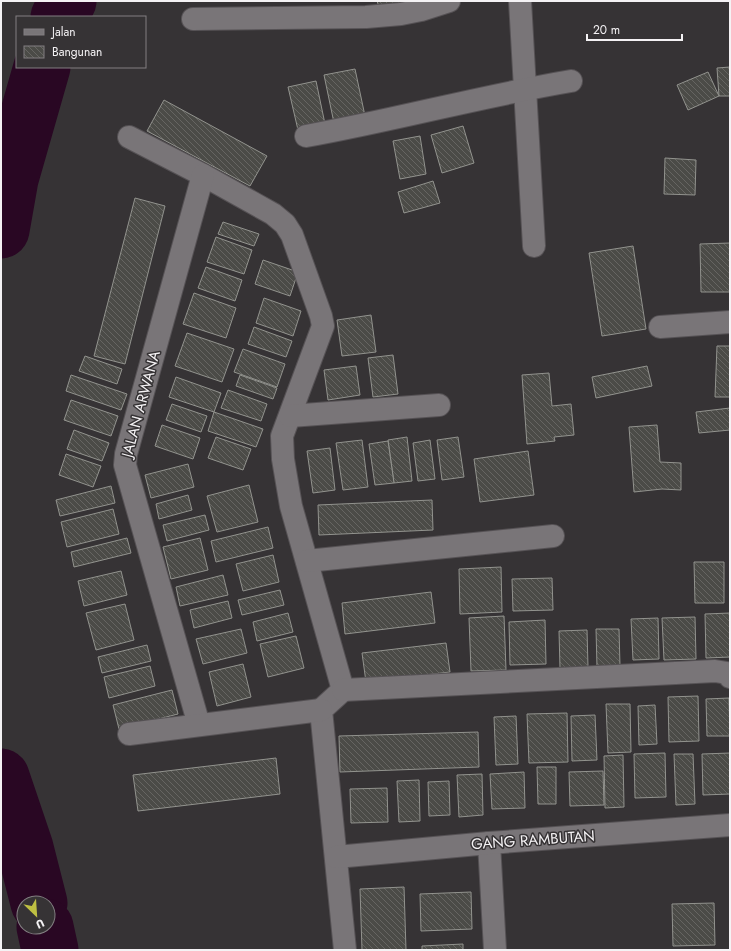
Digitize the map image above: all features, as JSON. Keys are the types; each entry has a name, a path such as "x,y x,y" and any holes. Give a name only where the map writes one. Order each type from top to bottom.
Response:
{"street":[{"path":"193,19 366,17 401,14 421,10 449,1"},
{"path":"520,1 534,246"},
{"path":"306,136 363,126 525,89 571,81"},
{"path":"129,137 203,175 273,214 285,224 292,236 323,326 282,436 283,459 291,506 343,690"},
{"name":"JALAN ARWANA","path":"200,725 125,465 126,454 203,175"},
{"path":"660,327 730,322"},
{"path":"290,416 439,405"},
{"path":"307,561 553,536"},
{"path":"129,734 321,710 343,690 715,671 727,673 730,677"},
{"path":"321,710 345,950"},
{"name":"GANG RAMBUTAN","path":"336,857 489,843 730,825"},
{"path":"489,843 495,950"}],"building":[{"path":"377,1 424,1 382,15"},
{"path":"730,67 730,96 719,96 717,68"},
{"path":"355,69 365,116 334,123 324,75"},
{"path":"708,72 719,96 688,110 677,85"},
{"path":"316,81 325,124 298,130 288,87"},
{"path":"164,100 267,156 250,186 147,131"},
{"path":"463,126 474,163 442,173 431,135"},
{"path":"420,136 426,174 400,179 393,141"},
{"path":"665,158 696,160 695,195 664,194"},
{"path":"433,181 440,203 404,213 398,192"},
{"path":"135,198 165,206 125,364 94,356"},
{"path":"223,222 259,234 254,246 218,234"},
{"path":"216,237 252,250 244,274 207,262"},
{"path":"730,243 730,292 701,292 700,244"},
{"path":"633,246 646,329 602,336 589,253"},
{"path":"263,260 298,272 290,296 255,284"},
{"path":"206,267 242,280 235,301 198,288"},
{"path":"194,293 236,308 226,338 183,324"},
{"path":"264,298 301,311 293,336 256,323"},
{"path":"371,315 376,352 342,356 337,320"},
{"path":"254,327 292,341 286,357 248,344"},
{"path":"187,333 234,349 222,382 175,366"},
{"path":"717,346 730,346 730,397 715,397"},
{"path":"243,349 285,364 277,387 234,372"},
{"path":"393,355 398,394 373,397 368,358"},
{"path":"85,356 122,369 117,384 79,371"},
{"path":"356,366 360,395 328,400 324,370"},
{"path":"647,366 652,386 596,398 592,377"},
{"path":"549,373 552,406 571,404 574,435 554,437 555,441 527,444 522,375"},
{"path":"71,375 127,394 121,410 66,391"},
{"path":"240,375 277,388 273,399 236,386"},
{"path":"176,377 221,393 214,412 169,397"},
{"path":"228,390 267,404 261,421 221,408"},
{"path":"71,400 118,416 111,436 64,420"},
{"path":"172,404 207,416 201,432 166,420"},
{"path":"730,408 730,430 699,433 696,412"},
{"path":"214,412 263,429 256,447 208,431"},
{"path":"162,425 200,438 193,459 155,446"},
{"path":"657,425 660,462 681,463 681,490 662,489 634,492 629,427"},
{"path":"74,430 109,443 102,461 67,449"},
{"path":"216,437 251,449 243,470 208,458"},
{"path":"407,437 412,481 394,483 388,440"},
{"path":"458,437 464,477 442,480 437,440"},
{"path":"362,440 368,487 343,490 336,443"},
{"path":"430,440 435,479 418,481 413,443"},
{"path":"388,441 394,483 375,485 369,444"},
{"path":"330,448 335,490 313,493 307,451"},
{"path":"528,451 534,495 480,502 474,459"},
{"path":"66,454 101,466 93,487 59,475"},
{"path":"188,464 194,487 151,498 145,475"},
{"path":"249,485 258,522 217,532 207,496"},
{"path":"111,486 115,503 60,516 56,500"},
{"path":"188,495 192,510 159,519 156,504"},
{"path":"432,500 433,530 319,535 318,505"},
{"path":"113,509 119,534 67,547 61,522"},
{"path":"205,515 209,530 167,541 163,525"},
{"path":"268,527 273,548 216,562 211,541"},
{"path":"127,538 131,553 74,567 71,552"},
{"path":"200,538 208,570 171,579 163,547"},
{"path":"273,555 279,582 243,591 236,564"},
{"path":"694,562 724,562 724,603 695,603"},
{"path":"501,567 502,612 460,614 459,569"},
{"path":"121,571 127,595 84,606 78,581"},
{"path":"223,575 228,595 180,606 176,587"},
{"path":"552,578 553,610 513,611 512,579"},
{"path":"280,590 284,605 242,615 238,600"},
{"path":"431,592 435,623 345,634 342,603"},
{"path":"228,601 232,618 194,628 190,610"},
{"path":"125,604 134,640 96,650 86,613"},
{"path":"288,613 293,632 257,641 253,622"},
{"path":"730,613 730,657 706,658 705,614"},
{"path":"504,616 506,670 471,671 469,618"},
{"path":"695,617 696,659 664,660 662,618"},
{"path":"658,618 659,659 633,660 631,619"},
{"path":"545,620 546,664 510,665 509,622"},
{"path":"241,629 247,653 203,664 196,639"},
{"path":"596,629 619,629 620,666 597,667"},
{"path":"587,630 588,667 560,668 559,631"},
{"path":"296,636 304,668 268,677 260,644"},
{"path":"446,643 450,672 366,682 362,653"},
{"path":"147,645 151,661 102,673 98,657"},
{"path":"243,664 251,697 217,706 209,672"},
{"path":"150,666 155,686 109,698 104,677"},
{"path":"172,690 178,714 119,729 113,705"},
{"path":"698,696 699,741 669,742 668,697"},
{"path":"729,698 730,736 707,736 706,699"},
{"path":"606,704 630,704 631,752 608,753"},
{"path":"655,705 657,744 639,745 638,706"},
{"path":"567,713 568,762 529,763 527,714"},
{"path":"595,715 597,760 572,761 571,716"},
{"path":"516,716 518,764 496,765 494,717"},
{"path":"478,732 479,767 340,772 339,736"},
{"path":"665,753 666,797 635,798 634,754"},
{"path":"730,753 730,794 703,795 702,754"},
{"path":"674,754 693,754 695,804 676,805"},
{"path":"623,755 624,807 605,808 604,756"},
{"path":"276,758 280,794 138,811 133,775"},
{"path":"537,767 556,767 556,804 538,804"},
{"path":"603,771 604,805 570,806 569,772"},
{"path":"524,772 525,808 492,809 490,774"},
{"path":"482,774 483,815 459,817 457,775"},
{"path":"419,780 420,821 399,822 397,781"},
{"path":"449,781 450,815 429,816 428,782"},
{"path":"387,788 388,822 351,823 350,789"},
{"path":"404,887 406,950 362,950 360,889"},
{"path":"471,892 472,929 421,931 420,894"},
{"path":"714,903 715,945 673,946 672,904"},
{"path":"463,944 463,950 422,950 422,946"}],"waterway":[{"path":"60,16 68,1"},
{"path":"1,230 10,179 42,68"},
{"path":"1,777 25,848 37,895"},
{"path":"47,935 50,950"}]}
